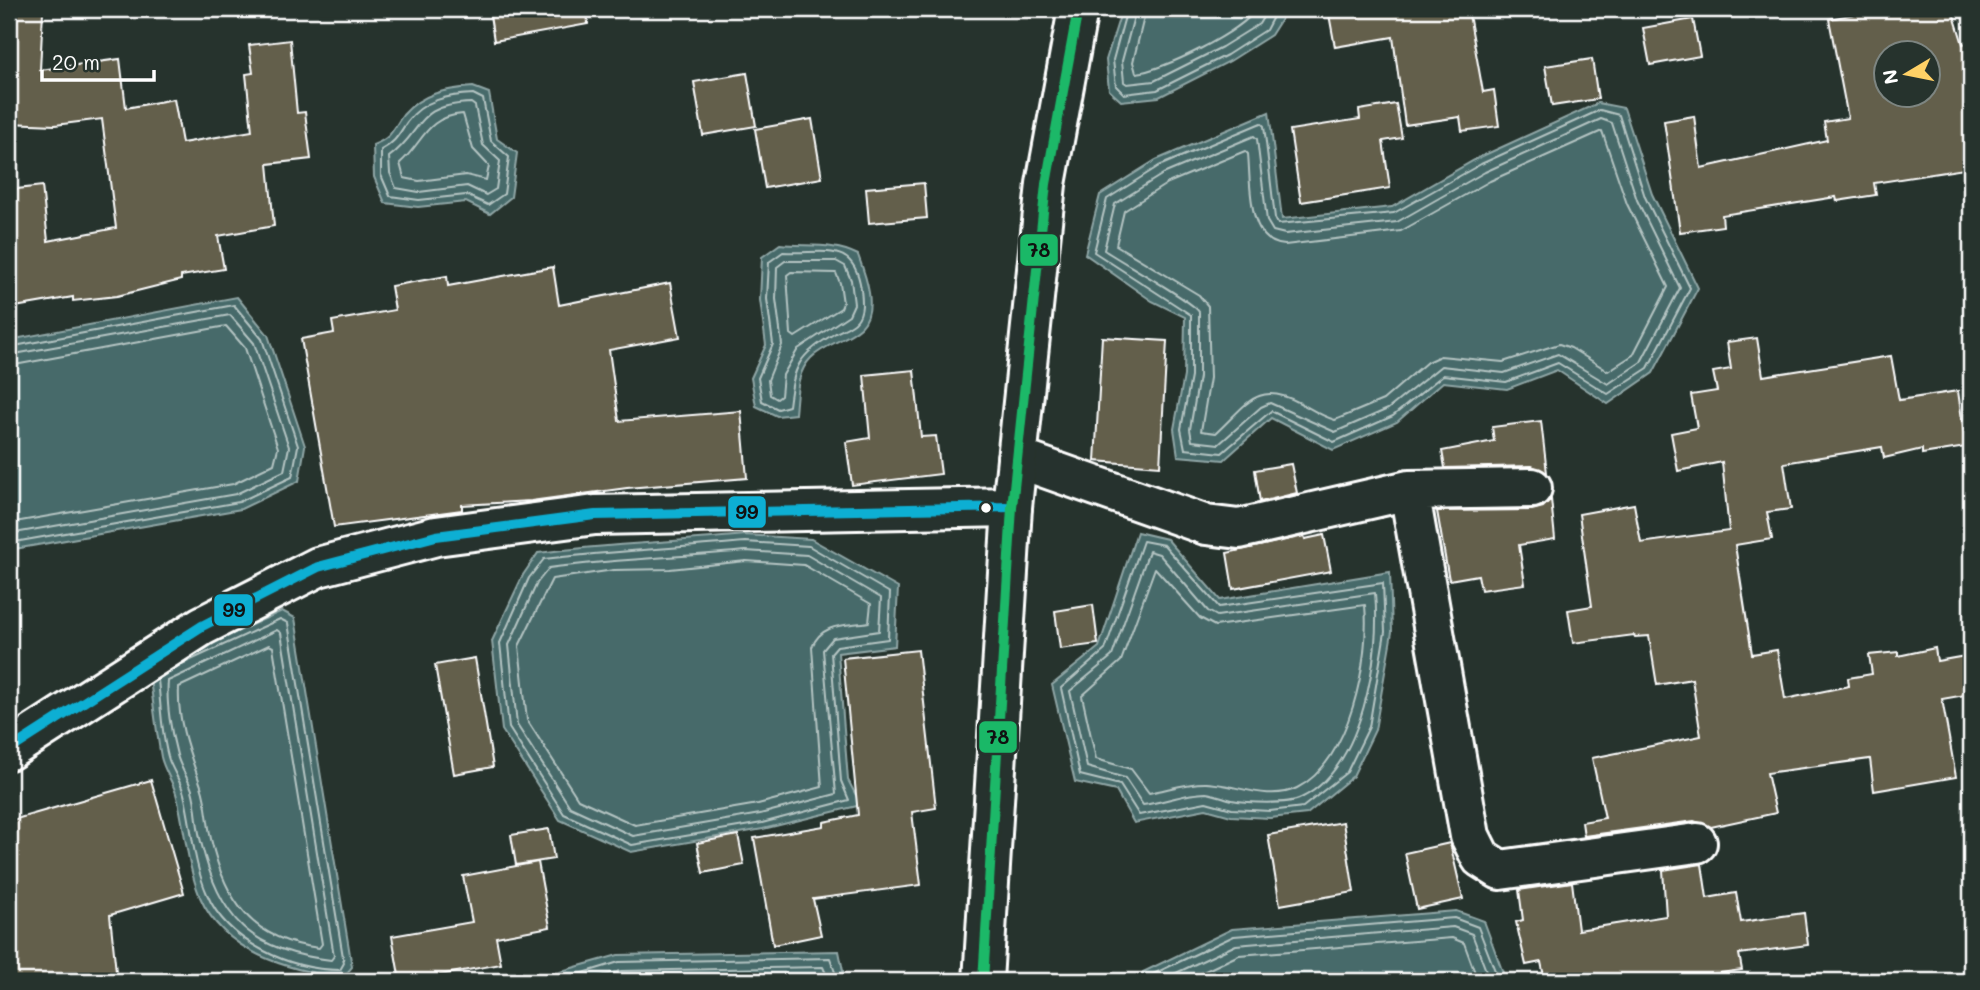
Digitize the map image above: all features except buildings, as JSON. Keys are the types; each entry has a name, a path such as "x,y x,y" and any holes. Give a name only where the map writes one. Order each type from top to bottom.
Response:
{"main road":[{"path":"983,981 1012,507 1046,184 1077,9"},
{"path":"1017,458 1206,525 1240,529 1409,490 1532,488"},
{"path":"1409,490 1470,836 1481,858 1500,870 1697,844"},
{"path":"9,750 202,626 318,567 436,536 595,515 1012,507"}],"water":[{"path":"908,9 1012,9 987,13"},
{"path":"1122,9 1282,9 1285,13 1271,35 1230,61 1159,97 1121,101 1109,90 1106,60"},
{"path":"473,87 489,93 497,139 517,153 511,197 490,214 466,202 418,207 385,203 374,177 373,145 388,136 403,115 426,97 453,89"},
{"path":"1598,103 1624,108 1652,194 1698,288 1653,373 1608,404 1557,370 1507,389 1443,382 1397,422 1333,450 1271,418 1224,460 1178,456 1174,429 1184,376 1185,317 1152,301 1085,254 1100,195 1156,160 1269,112 1282,219 1392,207 1478,158"},
{"path":"780,244 839,248 858,255 870,302 866,320 861,327 817,353 806,364 798,384 795,414 777,416 756,406 751,378 766,345 760,300 762,257"},
{"path":"237,297 268,335 305,446 299,481 241,509 9,550 9,340"},
{"path":"1137,532 1167,539 1220,600 1390,572 1392,632 1375,730 1353,776 1307,814 1270,818 1231,816 1206,809 1134,823 1116,791 1075,782 1052,685 1099,647"},
{"path":"745,535 811,539 898,588 895,646 838,653 848,780 861,805 763,829 631,852 560,820 502,730 492,641 523,575 538,553"},
{"path":"282,611 295,618 352,967 343,978 301,970 260,956 225,932 211,916 196,885 177,797 162,762 159,746 149,672"},
{"path":"1456,911 1484,921 1506,981 1138,981 1143,972 1232,929"},
{"path":"839,951 845,981 542,981 565,970 618,955"}],"transit line":[{"name":"78","path":"983,981 1012,507 1046,184 1078,9"},
{"name":"99","path":"9,750 202,626 318,567 436,536 595,515 1012,507"}]}
